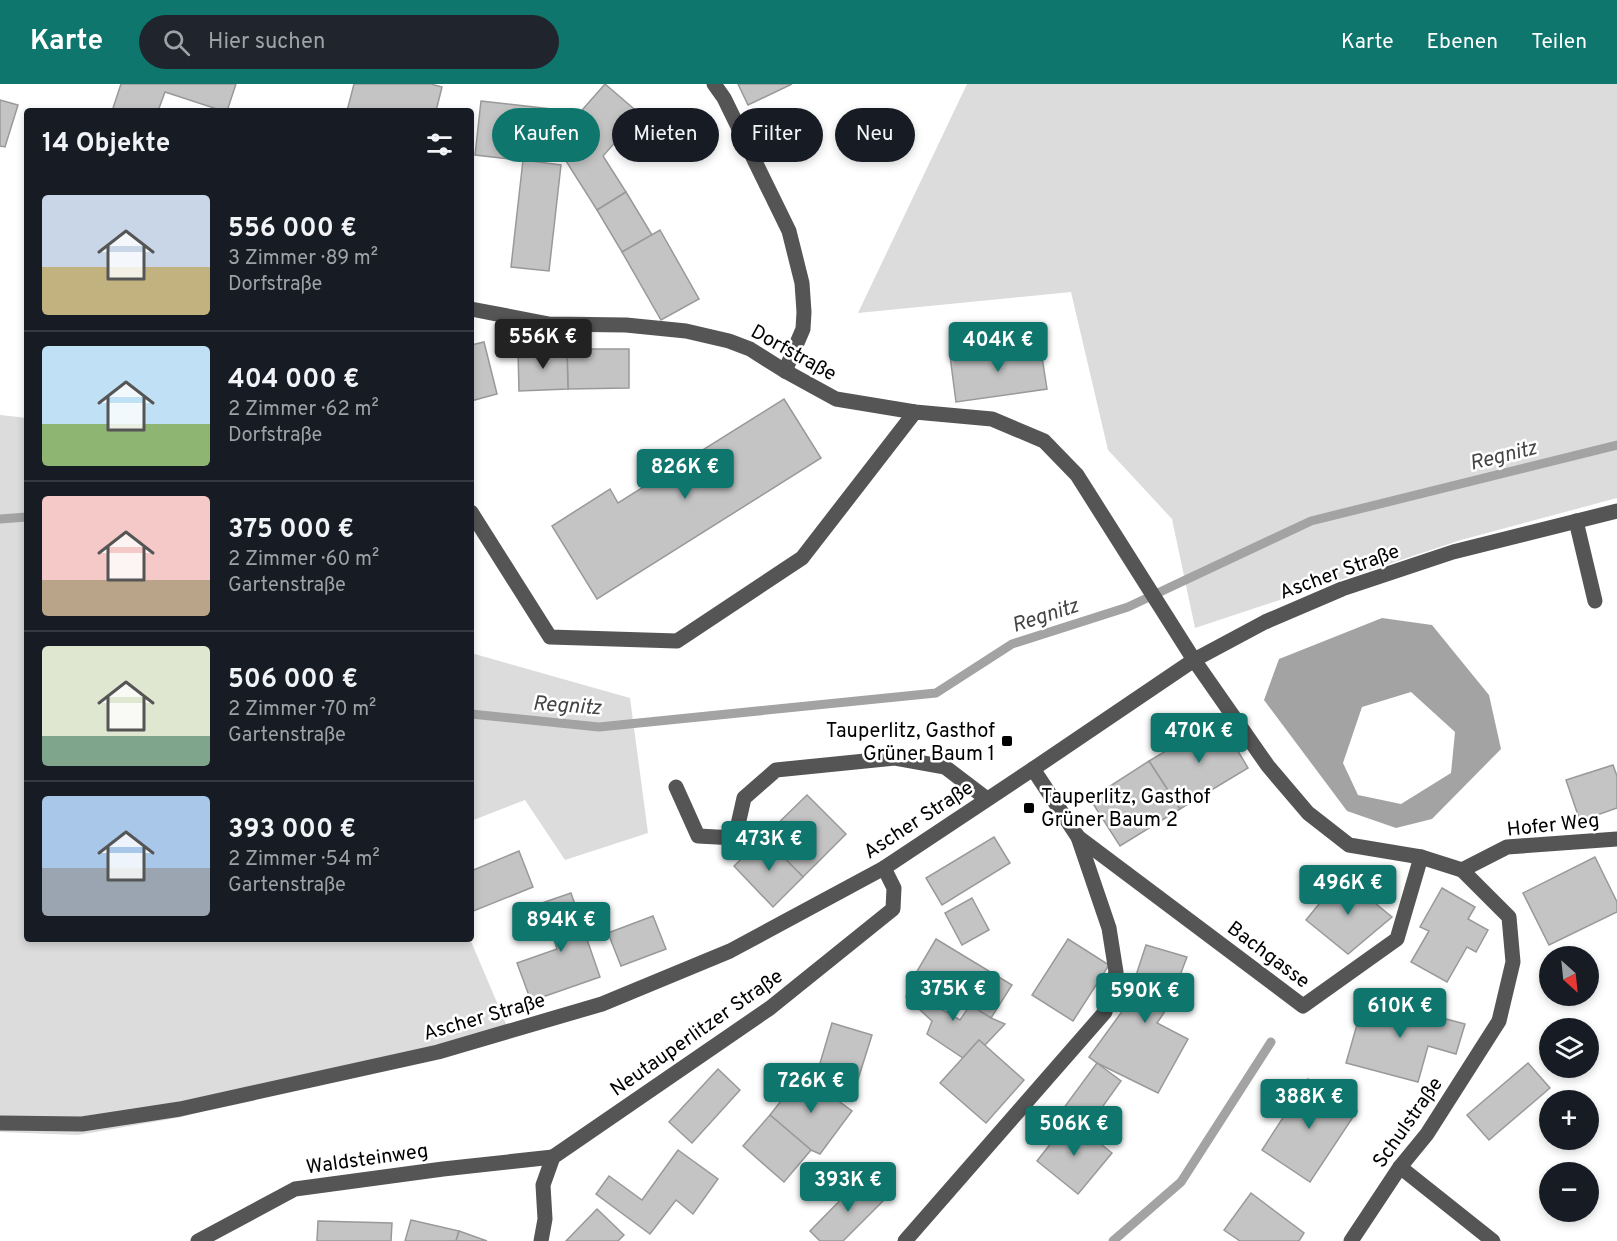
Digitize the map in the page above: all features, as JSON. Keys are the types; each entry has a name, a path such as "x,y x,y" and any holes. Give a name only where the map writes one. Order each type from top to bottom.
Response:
{"street":[{"path":"714,84 724,98 789,231 800,272 804,312 802,329 785,371"},
{"name":"Dorfstraße","path":"474,310 549,324 626,325 686,331 729,341 750,349 836,399 915,412 992,419 1044,441 1077,475 1194,660"},
{"path":"474,517 550,637 677,641 802,558 915,412"},
{"name":"Ascher Straße","path":"0,1123 82,1124 180,1109 438,1052 602,1004 730,951 884,868 1194,660 1265,622 1342,589 1453,552 1617,511"},
{"path":"1576,521 1595,601"},
{"path":"1194,660 1268,766 1308,813 1349,845 1421,856 1462,870"},
{"path":"676,788 698,836 735,838 744,798 776,770 895,758 945,768 987,799"},
{"path":"905,1241 1105,1012 1116,972 1109,928 1078,837 1033,770"},
{"name":"Bachgasse","path":"1078,837 1303,1006 1397,939 1421,856"},
{"name":"Hofer Weg","path":"1462,870 1507,847 1617,839"},
{"name":"Neutauperlitzer Straße","path":"554,1157 770,1008 893,909 894,888 884,868"},
{"name":"Schulstraße","path":"1351,1241 1400,1167 1427,1134 1500,1021 1513,962 1509,917 1462,870"},
{"path":"541,1241 545,1219 543,1185 554,1157"},
{"name":"Waldsteinweg","path":"198,1241 295,1189 554,1157"},
{"path":"1400,1167 1493,1241"}],"shaded area":[{"path":"967,84 1617,84 1617,498 1461,540 1195,628 1172,519 1108,450 1071,292 858,313"},
{"path":"0,415 24,418 24,942 471,942 507,1026 182,1117 78,1135 0,1132"},
{"path":"1382,618 1432,625 1489,695 1501,749 1432,819 1396,828 1347,811 1264,700 1279,659","holes":["1411,692 1455,732 1451,773 1401,804 1358,795 1343,763 1362,707"]},
{"path":"474,654 630,698 648,833 565,860 525,800 474,820"}],"building":[{"path":"121,84 236,84 228,108 214,108 165,92 159,108 113,108"},
{"path":"354,84 431,84 442,87 437,108 348,108"},
{"path":"605,84 633,108 612,108 612,146 603,156 626,192 597,210 567,162 600,162 600,108 584,108"},
{"path":"738,84 792,84 748,105"},
{"path":"0,100 18,105 5,147 0,146"},
{"path":"481,101 542,108 492,108 492,157 475,155"},
{"path":"523,162 561,165 549,271 511,267"},
{"path":"626,192 652,235 622,252 597,210"},
{"path":"660,230 699,299 661,320 622,252"},
{"path":"484,342 497,394 474,400 474,344"},
{"path":"1040,344 1047,389 956,402 950,356"},
{"path":"567,349 629,349 629,388 568,389"},
{"path":"567,349 568,389 519,391 518,351"},
{"path":"784,399 821,458 597,599 552,526 610,489 618,503"},
{"path":"1219,719 1248,768 1180,809 1149,761"},
{"path":"1149,761 1180,809 1120,846 1090,799"},
{"path":"1613,765 1617,776 1617,808 1580,821 1566,780"},
{"path":"807,795 846,834 803,877 764,837"},
{"path":"764,837 803,877 773,907 734,866"},
{"path":"994,837 1010,863 942,905 926,878"},
{"path":"519,851 533,887 474,911 474,870"},
{"path":"1595,857 1617,902 1617,912 1549,945 1523,893"},
{"path":"1342,876 1392,917 1348,954 1306,920"},
{"path":"1442,888 1475,907 1468,919 1488,930 1476,952 1467,947 1447,982 1411,962 1429,931 1420,927"},
{"path":"571,893 600,977 531,1001 517,963 557,949 542,903"},
{"path":"972,898 989,930 962,945 945,913"},
{"path":"653,916 666,949 621,966 608,933"},
{"path":"936,939 1012,985 991,1018 916,973"},
{"path":"1068,939 1109,965 1073,1021 1032,995"},
{"path":"1146,945 1187,957 1168,1007 1157,1023 1188,1039 1158,1093 1089,1057 1126,1006"},
{"path":"916,973 926,979 927,1001 960,1020 970,1005 1005,1024 985,1045 979,1040 963,1058 927,1034 932,1021 906,997"},
{"path":"1365,997 1465,1024 1456,1054 1428,1046 1418,1082 1346,1063"},
{"path":"832,1023 872,1035 854,1092 815,1080"},
{"path":"979,1040 1024,1080 986,1123 940,1083"},
{"path":"1097,1063 1121,1081 1088,1127 1063,1109"},
{"path":"1528,1063 1550,1088 1539,1090 1539,1097 1489,1140 1467,1115"},
{"path":"718,1069 740,1090 692,1143 669,1122"},
{"path":"802,1074 852,1111 820,1154 811,1150 770,1115"},
{"path":"1308,1079 1357,1111 1310,1182 1262,1150"},
{"path":"770,1115 811,1150 784,1182 743,1146"},
{"path":"1070,1119 1112,1153 1078,1194 1037,1161"},
{"path":"678,1150 718,1179 693,1214 676,1200 650,1234 596,1194 609,1176 642,1200"},
{"path":"862,1178 884,1200 843,1241 820,1241 810,1231"},
{"path":"1251,1193 1304,1233 1299,1241 1240,1241 1224,1230"},
{"path":"597,1209 624,1235 618,1241 566,1241"},
{"path":"411,1220 459,1231 456,1241 405,1241"},
{"path":"318,1221 392,1223 391,1241 317,1241"},
{"path":"459,1231 487,1241 456,1241"}],"waterway":[{"name":"Regnitz","path":"474,714 599,727 936,693 1012,644 1128,607 1311,521 1617,445"},
{"name":"Regnitz","path":"0,519 24,517"},
{"path":"1113,1241 1181,1182 1271,1042"}],"place":[{"name":"Tauperlitz, Gasthof Grüner Baum 1","path":"1007,741"},
{"name":"Tauperlitz, Gasthof Grüner Baum 2","path":"1029,808"}]}
